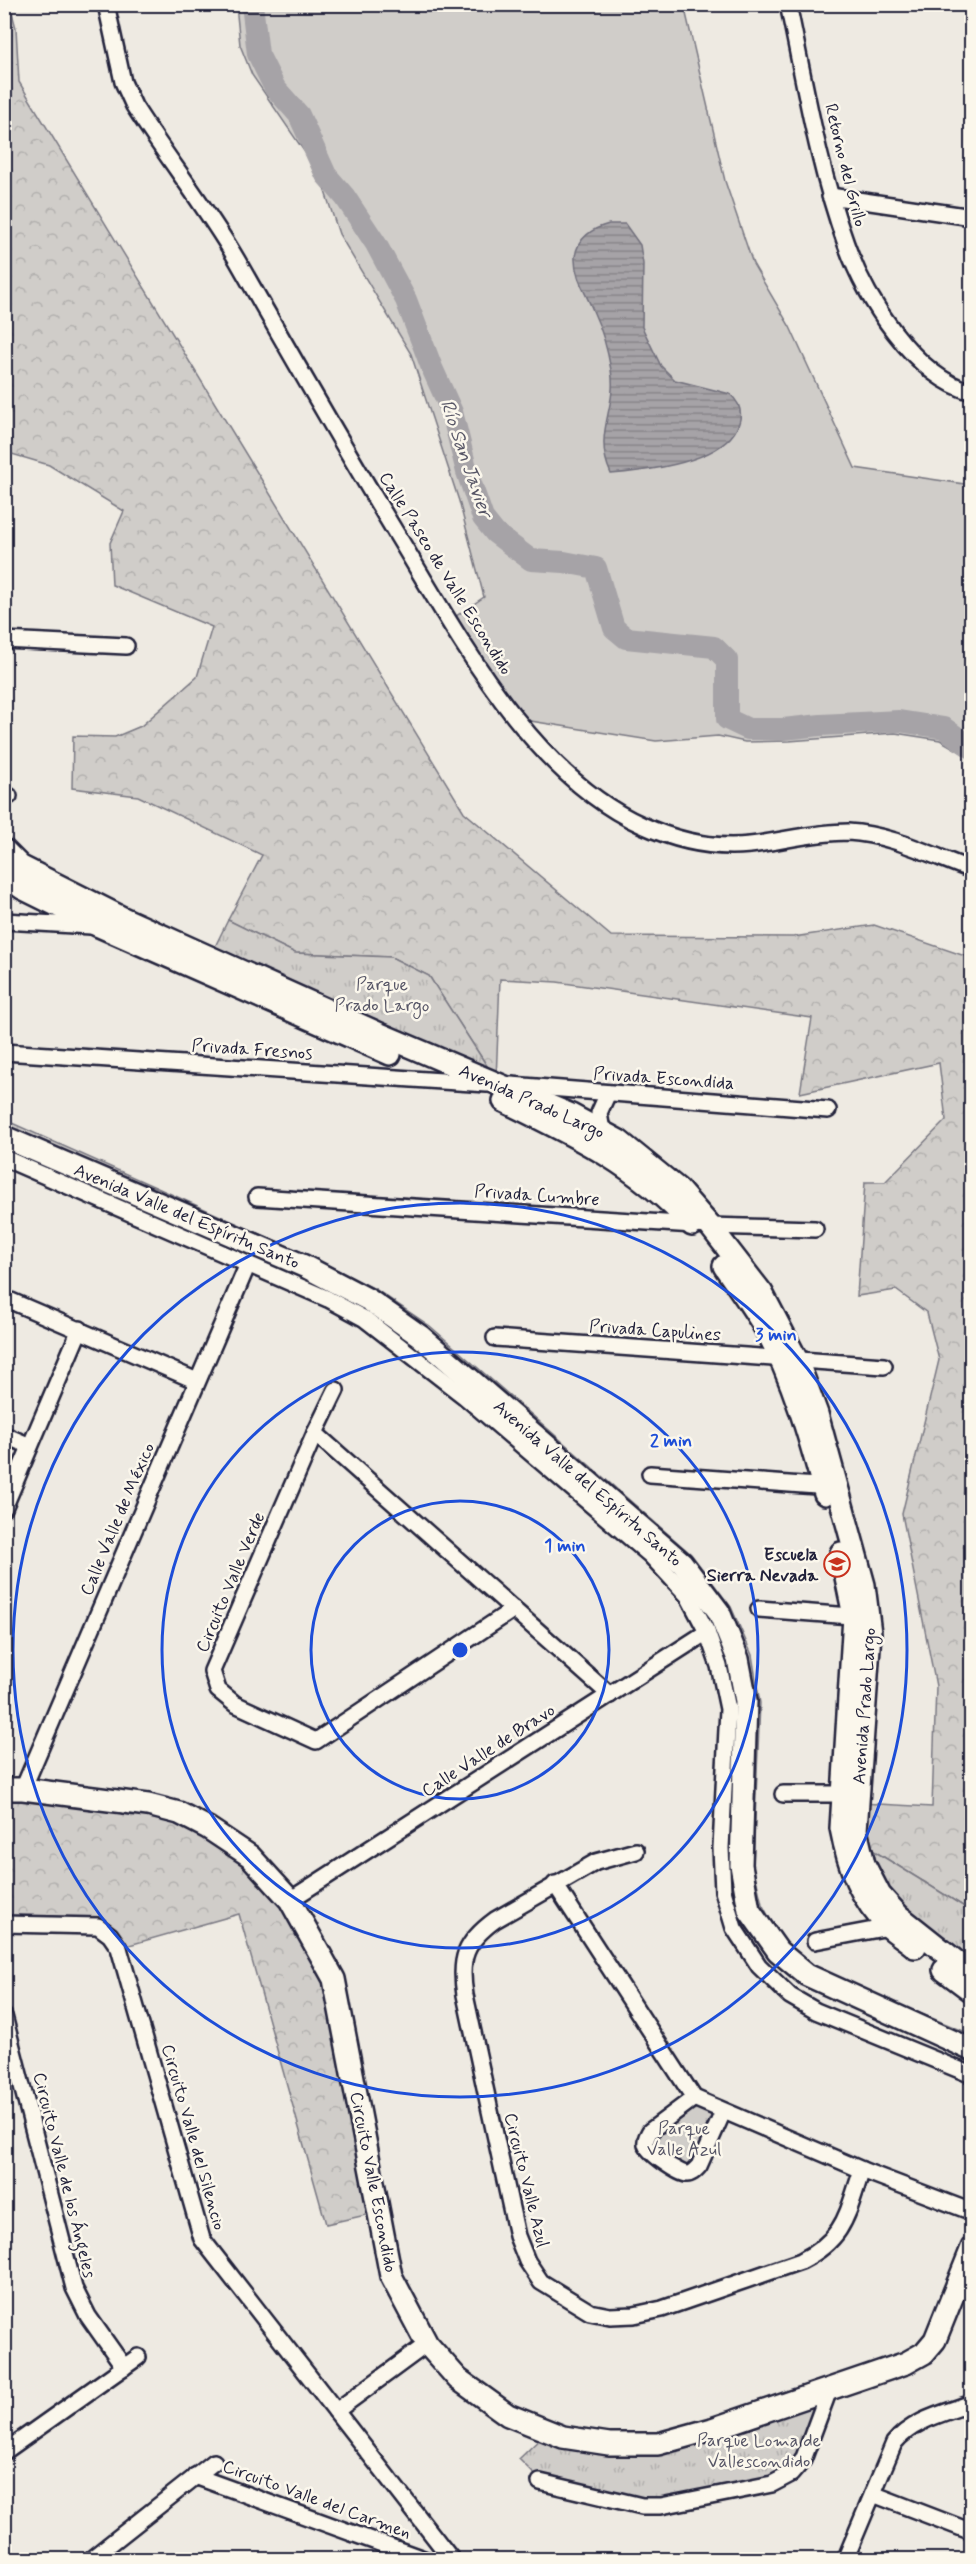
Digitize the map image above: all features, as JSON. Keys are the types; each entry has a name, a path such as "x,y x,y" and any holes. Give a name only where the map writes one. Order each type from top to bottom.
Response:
{"street":[{"name":"Calle Paseo de Valle Escondido","path":"106,4 111,18 123,82 134,106 234,256 322,411 449,621 492,685 554,764 610,808 642,825 677,838 712,846 749,845 823,833 851,832 875,836 972,870"},
{"name":"Retorno del Grillo","path":"788,4 830,196 847,246 868,289 896,335 925,368 957,388 972,392"},
{"path":"830,196 972,218"},
{"path":"4,640 126,646"},
{"name":"Avenida Prado Largo","path":"4,850 20,866 123,918 571,1115 602,1131 620,1141 678,1189 701,1225"},
{"name":"Avenida Prado Largo","path":"4,875 22,888 99,926 380,1050 466,1083 606,1153 638,1174 701,1225 762,1293 788,1359 817,1414 830,1487 864,1585 850,1794 841,1828 847,1859 862,1893 888,1927 915,1938 972,1974"},
{"path":"4,921 99,926 123,918"},
{"path":"378,1077 383,1064 380,1050"},
{"name":"Privada Fresnos","path":"4,1052 497,1084"},
{"name":"Privada Escondida","path":"497,1084 828,1110"},
{"path":"602,1131 599,1113 608,1093"},
{"name":"Avenida Valle del Espíritu Santo","path":"4,1137 304,1266 369,1300 420,1336 682,1563 719,1612 740,1669 746,1701 741,1865 749,1910 778,1951 807,1975 972,2050"},
{"path":"4,1158 248,1264 365,1319 402,1346 651,1555 688,1596 707,1632 719,1666 728,1709 721,1848 723,1891 734,1928 759,1966 790,1996 816,2011 972,2075"},
{"name":"Privada Cumbre","path":"257,1197 701,1225 815,1229"},
{"name":"Calle Valle de México","path":"14,1789 248,1264"},
{"path":"4,1298 197,1381"},
{"path":"4,1508 80,1329"},
{"name":"Privada Capulines","path":"495,1338 884,1366"},
{"name":"Circuito Valle Verde","path":"336,1390 315,1433 212,1671 218,1690 234,1704 316,1741 514,1609"},
{"path":"315,1433 610,1695"},
{"path":"4,1435 30,1446"},
{"path":"650,1474 830,1487"},
{"path":"759,1609 862,1616"},
{"name":"Calle Valle de Bravo","path":"290,1900 707,1632"},
{"name":"Circuito Valle Escondido","path":"14,1789 148,1805 179,1813 208,1828 250,1856 290,1900 334,1979 392,2276 427,2344 458,2379 508,2415 563,2437 609,2444 658,2444 712,2429 906,2363 924,2354 935,2340 972,2248"},
{"path":"783,1794 850,1794"},
{"name":"Avenida Prado Largo","path":"850,1794 864,1864 880,1895 915,1938 972,1991"},
{"name":"Circuito Valle Azul","path":"636,1851 596,1862 555,1884 480,1931 470,1944 464,1959 462,1976 517,2236 527,2261 541,2282 590,2312 610,2316 634,2315 662,2309 780,2268 822,2250 834,2238 843,2224 862,2170"},
{"path":"555,1884 694,2098 862,2170 972,2212"},
{"name":"Circuito Valle del Silencio","path":"4,1924 98,1926 114,1941 122,1959 202,2239 452,2559"},
{"path":"815,1941 888,1927"},
{"name":"Circuito Valle de los Ángeles","path":"4,2016 74,2288 88,2316 124,2367"},
{"path":"694,2098 650,2131 646,2138 646,2146 651,2152 680,2172 687,2174 694,2172 699,2166 723,2112"},
{"path":"336,2411 427,2344"},
{"path":"6,2446 138,2357"},
{"path":"540,2482 642,2506 661,2506 772,2484 791,2474 803,2460 829,2390"},
{"path":"845,2559 894,2443 903,2432 915,2425 972,2403"},
{"name":"Circuito Valle del Carmen","path":"97,2557 214,2462"},
{"name":"Circuito Valle del Carmen","path":"195,2476 426,2559"},
{"path":"873,2494 972,2532"}],"green space":[{"path":"4,5 10,5 16,28 19,82 464,812 611,936 793,937 874,925 971,958 971,1911 861,1843 861,1803 932,1807 936,1686 902,1514 939,1360 927,1313 896,1290 857,1296 865,1182 885,1182 946,1120 939,1063 800,1093 812,1018 557,982 500,979 496,1080 429,976 391,957 295,953 228,920 262,855 138,796 72,788 73,736 115,737 141,726 197,677 212,627 112,585 110,543 124,511 49,465 5,452"},
{"path":"236,5 684,5 725,181 753,264 790,327 855,468 971,485 971,758 940,740 895,733 789,741 745,742 718,736 656,741 518,719 449,621 484,597 459,501 411,354 339,234 319,173 252,75 240,45"},
{"name":"Parque Prado Largo","path":"228,920 295,953 391,957 429,976 496,1080 208,961"},
{"path":"5,1120 308,1255 375,1289 430,1326 691,1554 731,1607 752,1655 760,1703 753,1866 762,1904 785,1946 809,1968 971,2034 971,2050 807,1975 749,1910 719,1612 420,1336 5,1134"},
{"path":"5,1789 148,1805 250,1856 334,1979 379,2212 326,2224 239,1914 119,1948 98,1926 5,1924"},
{"path":"861,1843 971,1911 971,1974 899,1916"},
{"name":"Parque Valle Azul","path":"694,2100 721,2113 697,2178 637,2137"},
{"name":"Parque Loma de Vallescondido","path":"829,2390 791,2474 661,2506 546,2486 519,2459 547,2432 658,2444"}],"shaded area":[{"path":"609,224 625,224 640,245 643,264 642,327 661,366 675,380 730,394 736,400 741,415 731,436 719,447 702,455 664,467 611,474 606,459 604,433 611,397 611,370 600,327 575,265 576,250 582,239 597,228"}],"waterway":[{"name":"Río San Javier","path":"252,4 258,54 275,88 299,115 326,175 345,197 376,244 406,300 452,412 467,472 483,518 495,533 531,560 564,562 596,568 614,628 626,638 714,647 727,660 727,719 748,729 783,729 899,721 944,728 972,748"}],"place":[{"name":"Escuela Sierra Nevada","path":"837,1564"}]}
